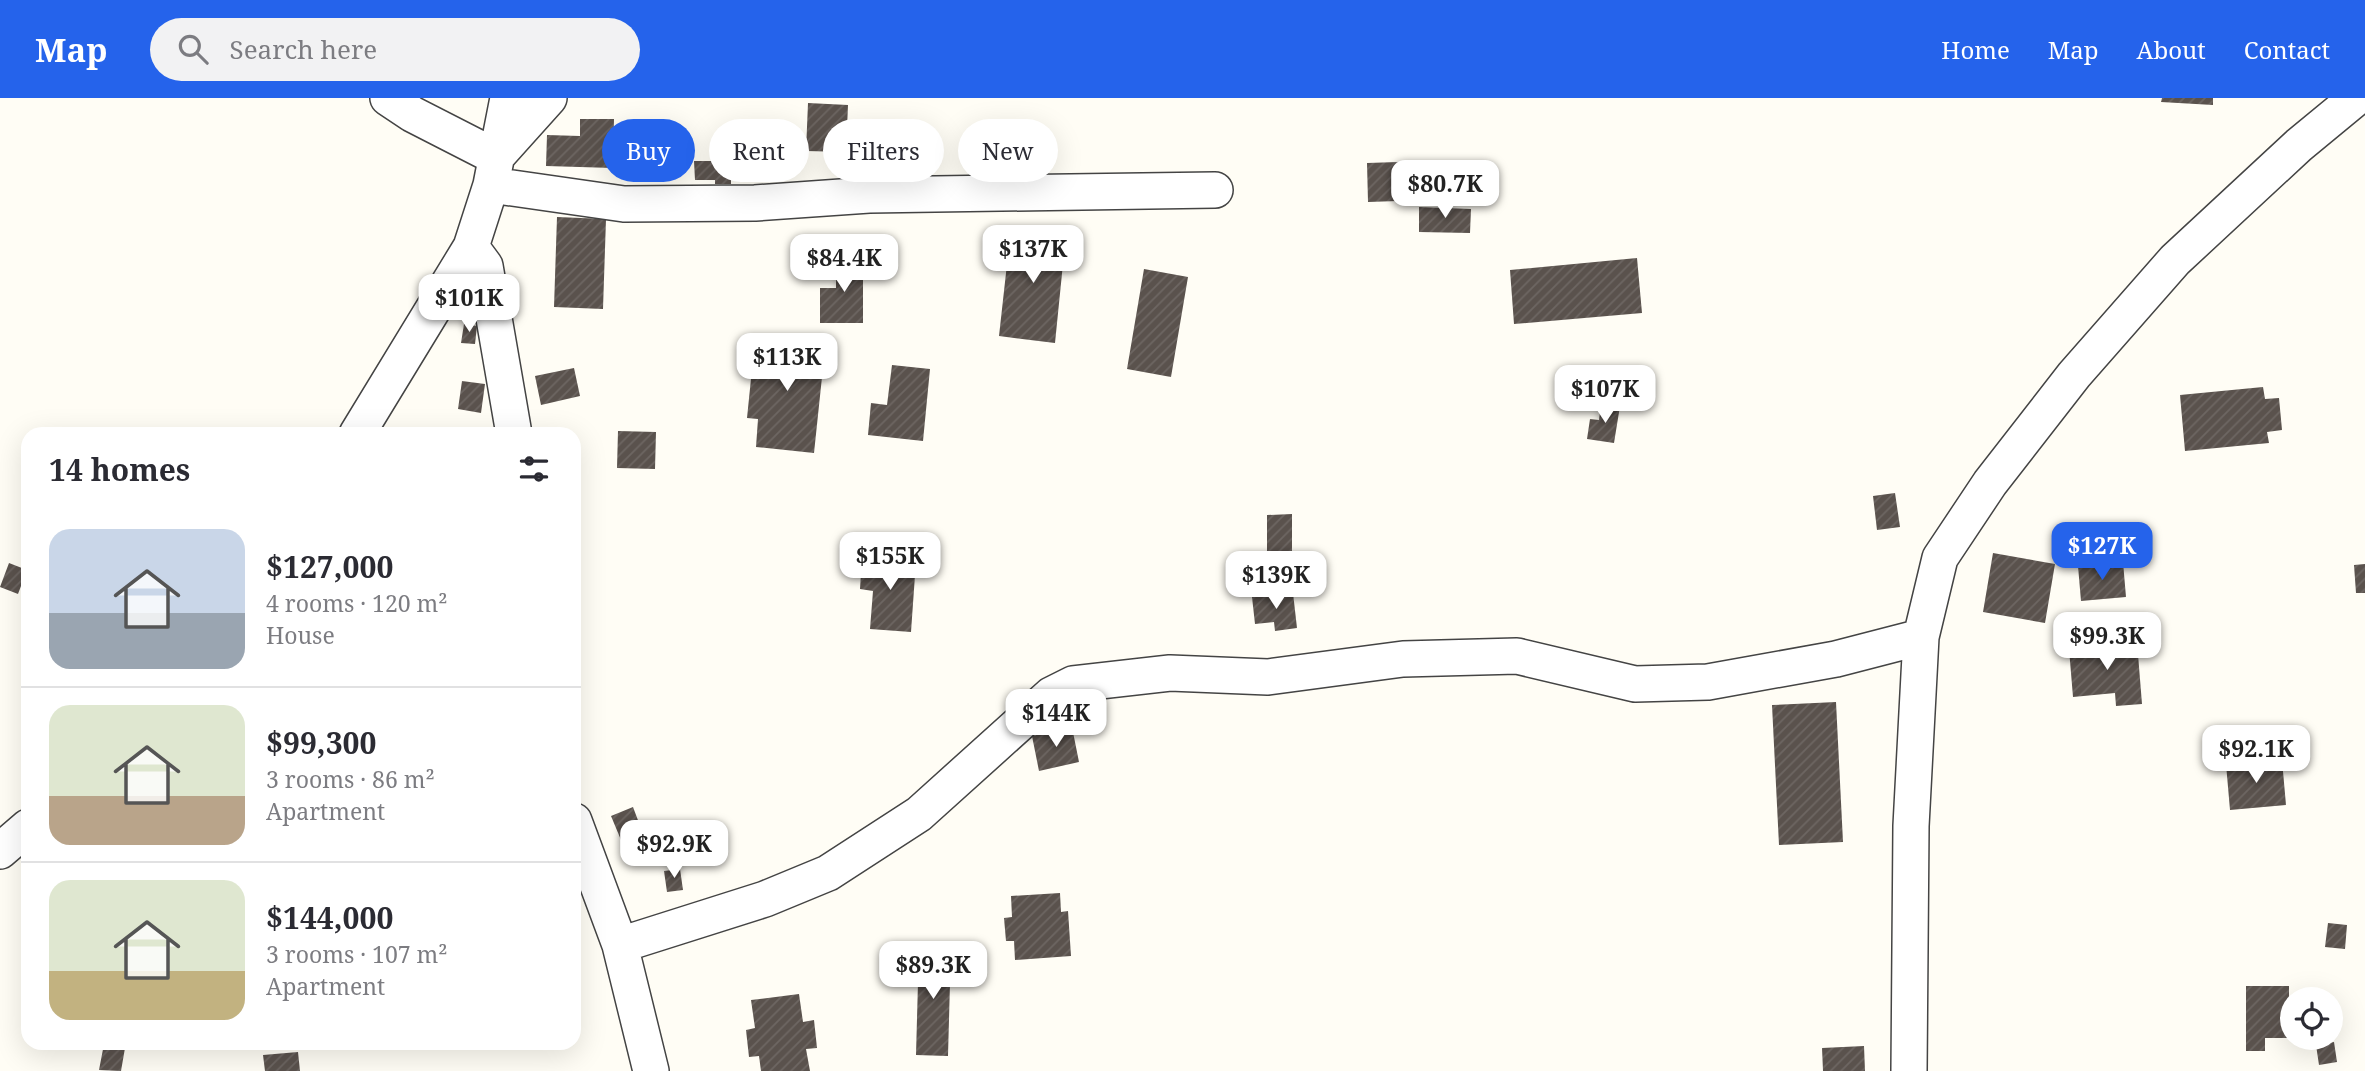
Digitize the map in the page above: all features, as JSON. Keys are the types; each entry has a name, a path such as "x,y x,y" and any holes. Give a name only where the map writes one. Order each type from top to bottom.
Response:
{"street":[{"path":"388,98 494,171 624,204 755,203 883,195 1215,190"},
{"path":"361,427 471,247 494,171 508,98"},
{"path":"494,171 549,98"},
{"path":"1909,1071 1911,826 1921,637 1940,558 1990,483 2074,375 2175,260 2299,145 2356,98"},
{"path":"471,247 485,266 513,427"},
{"path":"620,945 765,899 828,873 919,814 1051,695 1073,684 1170,673 1268,677 1403,659 1517,656 1635,684 1708,682 1836,659 1921,637"},
{"path":"0,851 21,833"},
{"path":"581,840 620,945 651,1071"}],"building":[{"path":"2162,98 2213,98 2213,105 2161,102"},
{"path":"808,103 848,105 847,119 823,119 823,151 809,151"},
{"path":"580,119 602,119 602,168 546,166 547,135 580,136"},
{"path":"695,161 709,161 709,180 695,180"},
{"path":"1398,162 1398,201 1368,202 1367,163"},
{"path":"715,182 731,182 731,184"},
{"path":"1419,207 1471,209 1470,233 1419,232"},
{"path":"557,217 606,219 603,309 554,307"},
{"path":"1011,228 1066,234 1055,343 999,336"},
{"path":"836,257 863,257 863,323 820,323 820,288 836,288"},
{"path":"1637,258 1642,313 1514,324 1510,270"},
{"path":"1144,269 1188,277 1171,377 1127,369"},
{"path":"464,324 477,326 475,344 461,343"},
{"path":"767,333 826,339 814,453 756,447 758,419 747,418 753,359 764,360"},
{"path":"892,365 930,369 923,441 868,435 871,403 887,405"},
{"path":"574,368 580,396 541,405 535,376"},
{"path":"462,381 485,384 481,413 458,409"},
{"path":"2263,387 2265,399 2279,398 2282,430 2267,432 2269,443 2185,451 2180,395"},
{"path":"1601,404 1620,406 1614,443 1587,439 1590,419 1599,420"},
{"path":"618,431 656,432 655,469 617,468"},
{"path":"1895,493 1900,527 1877,530 1873,496"},
{"path":"1292,514 1292,572 1267,572 1267,515"},
{"path":"1993,553 2055,564 2045,623 1983,612"},
{"path":"862,557 916,561 911,632 870,629 873,591 860,589"},
{"path":"2123,562 2126,597 2081,601 2078,566"},
{"path":"9,563 21,568 18,594 0,587"},
{"path":"2365,564 2365,593 2356,593 2354,565"},
{"path":"1293,593 1297,628 1275,631 1274,622 1255,624 1252,597"},
{"path":"2137,642 2142,704 2116,706 2115,693 2073,697 2069,649"},
{"path":"1836,702 1843,842 1779,845 1772,705"},
{"path":"1072,727 1079,762 1039,771 1032,736"},
{"path":"2282,760 2286,805 2230,810 2226,764"},
{"path":"633,807 642,831 621,840 611,816"},
{"path":"680,869 683,890 667,892 664,871"},
{"path":"1060,893 1061,912 1068,911 1071,956 1015,960 1014,941 1006,941 1004,918 1012,917 1011,896"},
{"path":"2328,923 2347,925 2345,949 2325,947"},
{"path":"919,946 951,947 948,1056 916,1055"},
{"path":"2246,986 2289,986 2280,987 2280,1038 2265,1038 2265,1051 2246,1051"},
{"path":"799,994 803,1022 814,1020 817,1048 806,1049 810,1071 761,1071 759,1056 749,1057 746,1030 755,1028 751,1000"},
{"path":"1864,1046 1865,1071 1823,1071 1822,1048"},
{"path":"103,1050 125,1050 121,1071 99,1070"},
{"path":"2317,1050 2335,1050 2337,1062 2319,1065"},
{"path":"298,1052 300,1071 265,1071 263,1055"}]}
